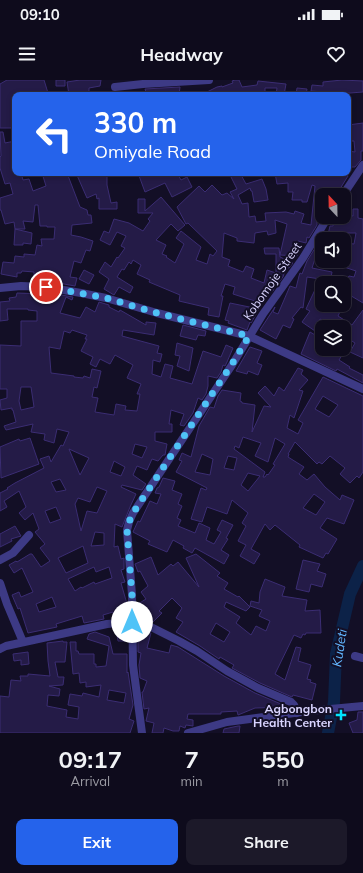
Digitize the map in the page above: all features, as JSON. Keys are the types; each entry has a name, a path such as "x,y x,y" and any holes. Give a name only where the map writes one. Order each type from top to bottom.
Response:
{"street":[{"path":"114,87 209,80"},
{"path":"348,188 363,165"},
{"name":"Kobomoje Street","path":"142,733 133,665 132,595 127,534 129,522 133,513 324,224"},
{"path":"0,288 27,286 46,287 106,298 157,313 249,336 363,389"},
{"path":"0,560 13,553 29,535"},
{"path":"0,583 23,642"},
{"path":"0,649 23,642 108,624 132,622 147,625 179,640 227,671 258,688 291,702 297,713"},
{"path":"188,733 227,722 309,711 363,706"}],"building":[{"path":"7,80 44,80 48,92 12,92 12,128 0,128 0,84"},
{"path":"56,80 65,80 65,86 56,86"},
{"path":"80,80 101,80 100,86 89,88 89,92 69,92 67,82"},
{"path":"239,80 242,87 257,85 258,81 286,84 285,92 276,92 277,88 265,88 265,92 207,92 217,87 222,87 233,83 232,81"},
{"path":"342,80 363,81 363,92 311,91 312,85 323,86 323,82"},
{"path":"180,87 179,92 146,92 145,89"},
{"path":"297,88 307,89 306,92 296,92"},
{"path":"363,123 363,151 361,151 361,160 355,167 351,167 351,151 355,152 354,141 351,141 351,125"},
{"path":"0,132 3,132 5,143 12,142 12,176 22,176 23,180 29,179 33,191 46,186 43,176 68,176 80,207 87,210 88,215 91,215 92,223 72,225 71,235 93,241 90,251 86,250 81,263 74,261 70,277 77,278 75,286 42,280 42,278 34,276 34,272 22,271 21,273 17,273 17,277 1,274 3,262 14,263 15,256 24,257 24,254 35,255 37,245 42,246 41,239 54,239 55,227 40,226 38,205 35,205 33,222 23,221 25,229 15,229 14,222 5,224 0,210 0,198 13,194 10,183 5,184 0,168"},
{"path":"77,176 107,176 107,185 111,203 117,202 117,209 99,209 99,198 97,199 96,194 87,198"},
{"path":"139,176 179,176 181,180 187,177 192,187 172,197 165,183 145,192"},
{"path":"230,176 242,176 246,184 262,179 268,200 254,202 250,188 238,195 242,204 248,203 249,217 255,216 256,222 266,221 265,213 286,212 294,214 295,211 304,214 301,223 311,225 315,186 312,185 307,202 302,202 302,200 292,200 293,192 288,192 288,183 277,184 276,176 348,176 340,188 315,188 315,224 317,225 309,238 307,237 306,243 298,241 297,256 280,255 287,224 275,220 276,233 268,235 267,231 255,233 254,243 237,241 237,238 224,233 222,257 230,260 228,266 243,272 246,266 254,269 251,278 264,283 267,270 276,273 276,254 265,254 264,248 279,248 280,257 293,263 289,268 286,267 283,277 279,282 277,282 273,291 265,289 261,303 233,294 235,287 225,284 221,296 223,296 219,317 208,315 209,308 179,301 180,295 149,282 150,280 137,274 141,265 133,260 131,264 129,262 124,270 122,269 117,277 133,287 130,293 119,287 114,295 104,289 109,279 99,272 105,262 111,267 117,257 118,258 125,248 121,246 126,236 117,232 110,245 100,240 104,231 109,233 114,219 129,223 143,231 150,221 148,219 153,213 138,213 138,199 145,199 145,211 161,197 185,225 178,231 171,224 156,240 166,245 162,254 167,256 166,257 175,263 184,244 176,238 181,231 201,247 196,260 207,264 210,254 213,256 217,251 188,223 186,224 177,207 199,186 205,192 212,185 222,195 227,193 234,199 230,192 237,189"},
{"path":"353,209 358,209 358,218 363,219 363,303 351,296 351,276 354,277 356,271 347,268 351,268 351,244 354,244 356,233 329,232 330,226 333,226 333,224 351,224 351,216 353,216"},
{"path":"15,229 32,233 31,244 23,243 23,245 14,245"},
{"path":"315,248 315,259 312,268 332,272 331,276 315,276 315,278 307,277 303,308 301,307 292,318 294,319 290,328 283,325 276,339 260,330 275,307 273,312 278,314 290,286 296,288 300,273 302,274 307,261"},
{"path":"84,270 94,275 89,284 79,279"},
{"path":"315,290 315,312 340,312 338,316 344,320 315,320 315,331 302,322 310,311 306,309"},
{"path":"43,292 73,297 72,300 66,297 60,313 80,318 86,307 95,312 99,302 109,305 109,307 119,312 120,310 146,325 146,322 156,323 154,335 123,330 122,336 159,346 157,353 162,354 160,362 153,360 152,374 161,377 165,364 173,366 170,378 192,384 203,351 221,357 226,345 233,348 225,366 223,365 217,378 208,376 206,394 202,400 198,398 193,413 184,426 180,425 184,414 171,410 169,424 172,424 172,432 155,432 155,441 167,444 165,455 163,455 158,461 152,459 147,470 137,466 133,475 146,484 142,490 122,485 121,487 136,494 122,527 115,524 114,547 118,546 121,559 124,558 124,569 121,570 125,582 121,583 127,604 124,605 126,617 114,618 113,612 103,615 104,619 84,623 82,616 56,624 57,627 28,633 20,608 18,609 12,595 19,592 21,597 33,592 22,568 14,573 9,565 30,554 32,554 41,567 50,561 40,548 45,544 35,532 39,529 33,513 25,520 19,513 26,507 19,491 4,501 7,507 0,511 0,493 15,483 44,468 40,459 49,456 51,462 61,445 63,446 69,432 57,429 54,443 44,440 45,434 31,432 33,424 6,430 4,426 16,422 12,408 1,410 0,400 7,398 7,389 0,389 0,345 21,346 21,321 37,321 37,311 28,309 7,309 8,320 0,321 0,302 10,301 9,298 16,297 17,293 43,294","holes":["72,330 87,335 85,339 87,339 81,351 93,357 90,364 96,367 100,359 110,364 115,355 133,365 127,378 141,384 137,394 140,394 137,411 125,410 126,406 116,404 114,415 95,412 98,398 92,397 94,387 97,388 101,371 92,369 90,378 84,376 83,378 51,373 49,347 60,349 64,331 70,333","21,387 31,387 34,407 21,410 19,401","135,444 147,447 142,458 132,454","69,449 89,458 80,475","114,461 125,467 121,476 110,472","60,479 66,490 56,492 51,482","97,487 107,491 97,513 87,511 81,531 75,504 78,498 90,502","56,507 61,519 50,523 45,511","95,532 104,533 104,545 91,546","83,546 88,563 66,573 58,558","94,567 96,572 109,567 112,578 95,584 94,582 82,588 81,587 75,591 68,579","52,597 56,607 39,612 36,604"]},
{"path":"230,303 259,309 251,323 250,322 247,330 228,323 229,321 225,320"},
{"path":"363,310 363,358 351,352 355,343 351,340 351,324"},
{"path":"183,325 206,331 205,336 198,335 196,340 180,336"},
{"path":"310,332 315,335 315,356 342,356 339,360 350,367 349,368 363,375 363,383 337,369 336,371 301,354"},
{"path":"177,343 193,348 189,371 177,366 180,356 175,355"},
{"path":"250,347 262,351 257,363 262,365 258,375 248,371 247,374 236,371"},
{"path":"298,368 303,370 301,374 308,380 299,390 303,391 294,418 290,415 287,428 298,434 303,423 298,420 323,377 363,396 363,472 359,478 357,476 350,483 340,474 345,468 330,456 322,464 319,462 317,464 295,442 288,454 288,457 304,467 299,474 307,480 314,474 325,487 340,500 342,495 354,500 344,524 327,518 320,528 337,539 328,554 326,553 323,558 299,547 300,545 275,525 270,530 265,524 251,549 260,554 254,564 240,556 246,545 238,541 246,526 242,523 248,513 232,500 227,514 207,507 202,522 191,519 201,488 206,490 207,488 176,472 182,461 179,460 182,453 191,457 199,426 210,407 214,408 218,396 222,390 241,393 240,401 242,403 255,405 252,432 264,406 271,407 258,393 265,386 274,396 279,387 284,391","holes":["323,396 338,405 329,417 315,409","243,437 261,443 255,456 268,462 275,438 285,444 273,464 275,465 265,477 263,477 265,472 234,449 235,446 239,448","202,454 213,459 210,475 195,472","228,456 237,458 234,470 224,468","248,473 260,476 248,491 241,485","314,494 325,502 316,515 303,508"]},
{"path":"30,438 39,464 1,478 0,447 19,439 20,441"},
{"path":"163,478 175,481 172,490 182,494 178,504 182,506 177,518 181,520 178,526 195,533 199,523 210,528 206,540 214,544 221,532 217,530 222,520 233,525 226,538 228,539 221,550 229,555 224,564 195,548 192,553 183,548 184,546 173,540 167,552 148,544 150,541 133,532 138,521 140,522 150,501 157,504 161,494 155,493"},
{"path":"15,526 21,536 11,539 12,541 0,547 0,534"},
{"path":"196,554 220,573 217,576 228,583 224,589 238,597 239,596 250,607 246,611 226,602 224,607 240,617 236,623 251,635 256,626 266,631 270,621 259,616 262,610 250,606 251,601 259,603 260,592 265,579 285,587 282,596 307,600 305,611 320,610 321,633 306,633 305,635 303,634 301,638 294,635 275,674 285,680 296,647 301,648 298,661 311,665 307,679 316,684 312,700 293,695 292,697 260,683 232,668 234,665 220,657 219,659 176,632 183,622 176,618 182,608 172,598 159,611 162,613 153,622 142,617 138,604 146,599 141,592 148,586 140,571 138,572 135,564 151,557 158,575 171,564 173,566 178,562 199,587 186,558","holes":["216,623 230,632 224,642 210,634"]},
{"path":"303,560 320,564 317,571 326,574 322,587 311,584 309,592 296,589"},
{"path":"127,628 127,641 118,641 116,629"},
{"path":"140,629 151,633 147,648 169,653 171,645 178,647 224,676 255,693 288,707 255,708 238,715 237,711 221,712 221,714 188,714 187,719 193,720 193,726 186,725 185,728 180,726 179,731 164,728 163,733 152,733 154,723 146,721 149,708 144,709 142,692 147,681 140,678 139,665 141,653 138,652 138,635"},
{"path":"95,632 109,637 113,654 127,654 127,673 128,672 133,705 129,719 134,721 130,733 0,733 0,696 9,697 11,680 21,681 20,676 28,676 28,674 50,676 47,643 67,642 65,662 55,662 58,677 64,677 63,685 49,686 60,689 59,696 48,695 47,706 67,710 66,717 78,719 79,707 68,705 70,694 82,696 83,693 99,697 101,685 86,687 86,682 80,683 79,673 73,674 70,642 76,642 76,651 78,651 79,654 94,654 94,664 96,664 96,667 106,666 109,646 87,639 89,634","holes":["109,690 126,693 124,703 107,700"]},
{"path":"28,652 29,664 21,665 21,660 14,661 13,654"},
{"path":"358,712 363,712 363,733 353,733 349,723 357,720"},
{"path":"240,726 239,733 223,733 224,729"}],"waterway":[{"name":"Kudeti","path":"328,733 334,702 336,654 350,594 363,566"}],"place":[{"name":"Agbongbon Health Center","path":"341,715"}],"route":[{"path":"46,287 106,298 157,313 249,336 133,513 129,522 127,530 132,595 132,622"}]}
